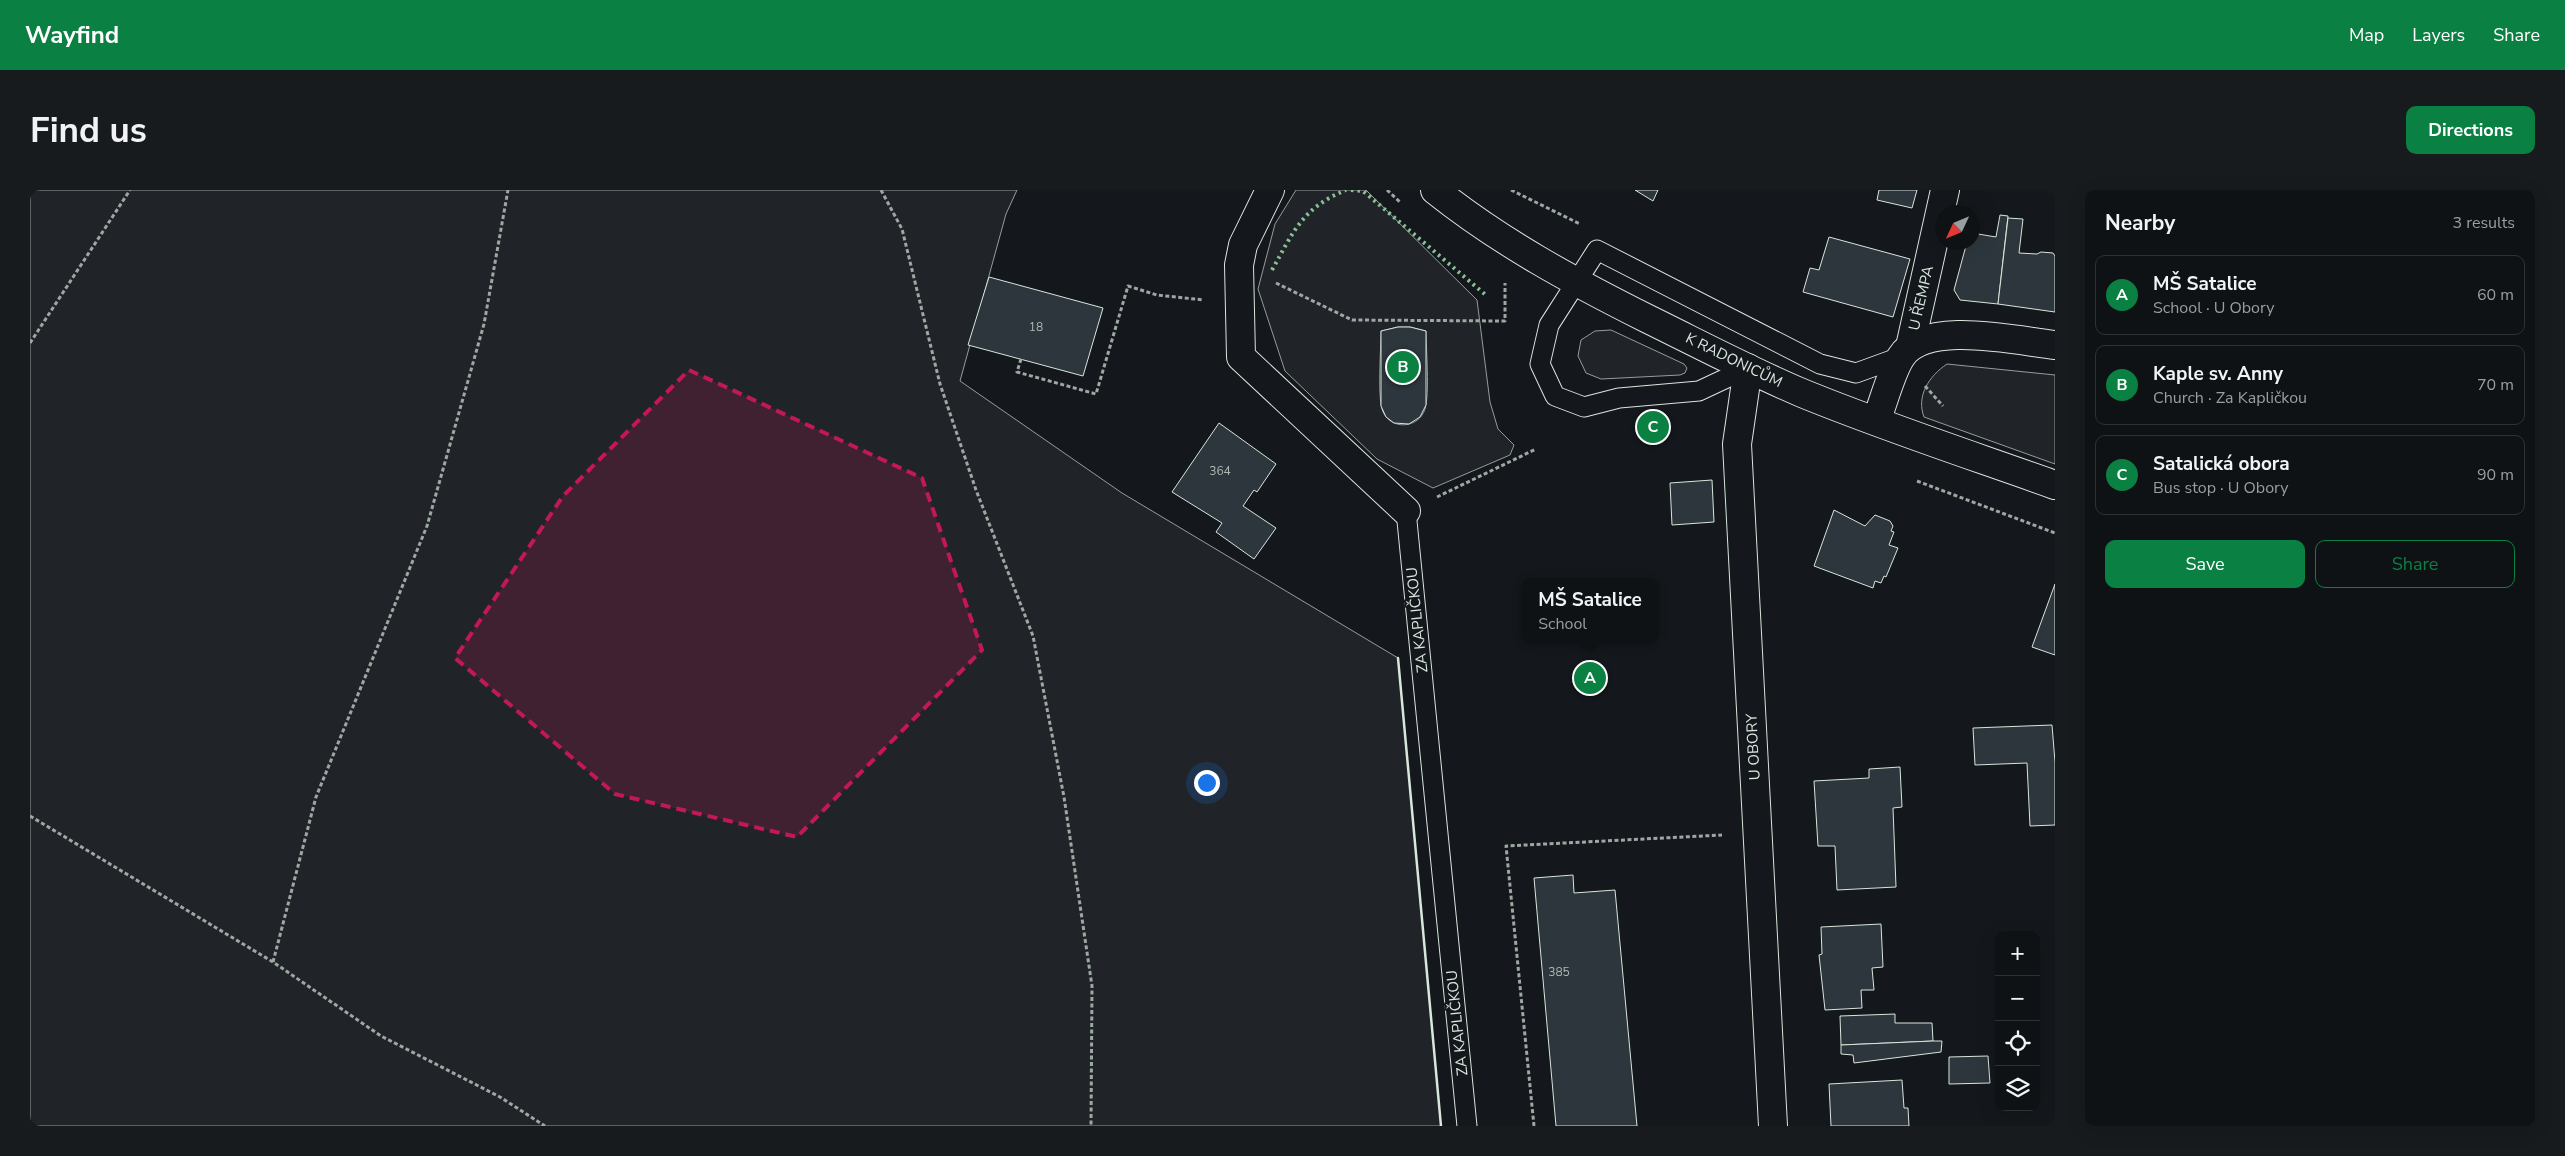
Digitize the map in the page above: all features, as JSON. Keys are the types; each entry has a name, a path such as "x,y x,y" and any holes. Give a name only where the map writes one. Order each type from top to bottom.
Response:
{"street":[{"path":"1270,190 1244,246 1239,265 1241,357 1406,511"},
{"name":"K RADONICŮM","path":"1435,190 1494,233 1577,283 1748,368 1801,393 1876,422 2055,485"},
{"name":"U ŘEMPA","path":"1876,422 1905,352 1945,190"},
{"name":"U ŘEMPA","path":"1905,352 1937,336 1962,335 2055,345"},
{"name":"U OBORY","path":"1748,368 1737,444 1773,1126"}],"lane":[{"path":"1748,368 1699,391 1619,398 1584,407 1555,396 1540,364 1549,325 1597,250 1820,364 1856,373 1905,352"},
{"name":"ZA KAPLIČKOU","path":"1406,511 1466,1126"}],"path":[{"path":"30,343 130,190"},
{"path":"273,962 316,797 427,526 484,324 508,190"},
{"path":"881,190 902,229 940,384 976,490 1033,636 1064,797 1092,986 1091,1126"},
{"path":"1239,265 1352,320 1505,321"},
{"path":"1021,359 1017,372 1096,394 1128,286 1156,295 1211,301"},
{"path":"1905,352 1943,407 1952,410"},
{"path":"1406,511 1536,449"},
{"path":"1917,481 2055,533"},
{"path":"30,816 273,962 381,1036 500,1097 545,1126"},
{"path":"1534,1126 1506,846 1758,833"}],"highlighted area":[{"path":"689,370 922,478 982,650 797,837 615,794 455,658 563,496"}],"shaded area":[{"path":"30,190 1017,190 1006,214 960,381 1122,493 1398,658 1441,1126 30,1126"},
{"path":"1296,190 1366,190 1477,300 1490,402 1498,429 1514,445 1510,455 1433,488 1377,459 1285,371 1258,289 1275,224","holes":["1398,327 1410,327 1426,331 1428,382 1425,409 1422,415 1417,420 1405,425 1393,422 1387,418 1381,406 1381,331"]},
{"path":"1611,330 1684,364 1687,368 1685,373 1680,375 1601,379 1586,373 1578,356 1581,340 1595,331"},
{"path":"1947,364 2055,375 2055,464 1924,417 1922,402 1926,387 1935,374"}],"building":[{"path":"1635,190 1658,190 1653,201"},
{"path":"1879,190 1917,190 1912,208 1877,200"},
{"path":"2000,215 2008,216 1998,304 1960,300 1954,290 1965,250 1980,250 1980,234 1996,237"},
{"path":"2008,218 2023,219 2019,253 2053,253 2055,256 2055,312 1998,304"},
{"path":"1829,237 1910,259 1893,317 1803,292 1810,268 1819,270"},
{"path":"989,277 1103,308 1083,376 968,345"},
{"path":"1398,327 1410,327 1426,331 1426,405 1420,417 1409,424 1394,423 1386,417 1381,406 1381,331"},
{"path":"1219,423 1276,464 1257,492 1254,490 1243,506 1276,528 1254,559 1216,532 1222,523 1172,492"},
{"path":"1712,480 1714,522 1672,525 1670,483"},
{"path":"1834,510 1865,526 1875,515 1890,521 1893,526 1891,531 1894,532 1889,545 1898,548 1886,577 1884,576 1881,583 1875,581 1873,588 1814,566"},
{"path":"2055,584 2055,655 2032,647"},
{"path":"2052,725 2055,762 2055,825 2030,826 2027,763 1975,765 1973,728"},
{"path":"1900,767 1902,807 1893,808 1896,887 1837,890 1835,846 1818,846 1814,781 1869,778 1869,769"},
{"path":"1573,875 1574,893 1615,890 1637,1126 1556,1126 1534,878"},
{"path":"1881,924 1883,967 1872,968 1874,990 1861,990 1862,1008 1825,1010 1819,955 1822,954 1821,927"},
{"path":"1895,1014 1895,1023 1932,1023 1933,1041 1841,1045 1840,1016"},
{"path":"1942,1041 1941,1052 1854,1063 1853,1055 1841,1054 1841,1045"},
{"path":"1988,1056 1990,1083 1949,1084 1949,1057"},
{"path":"1902,1080 1904,1108 1908,1108 1909,1126 1831,1126 1829,1084"}],"hedge":[{"path":"1272,270 1293,232 1309,213 1331,197 1346,190"},
{"path":"1351,190 1363,191 1487,296"}],"wall":[{"path":"1398,658 1441,1126"}],"place":[{"name":"Kaple sv. Anny","path":"1403,367"},
{"name":"Satalická obora","path":"1653,427"},
{"name":"MŠ Satalice","path":"1590,678"}]}
